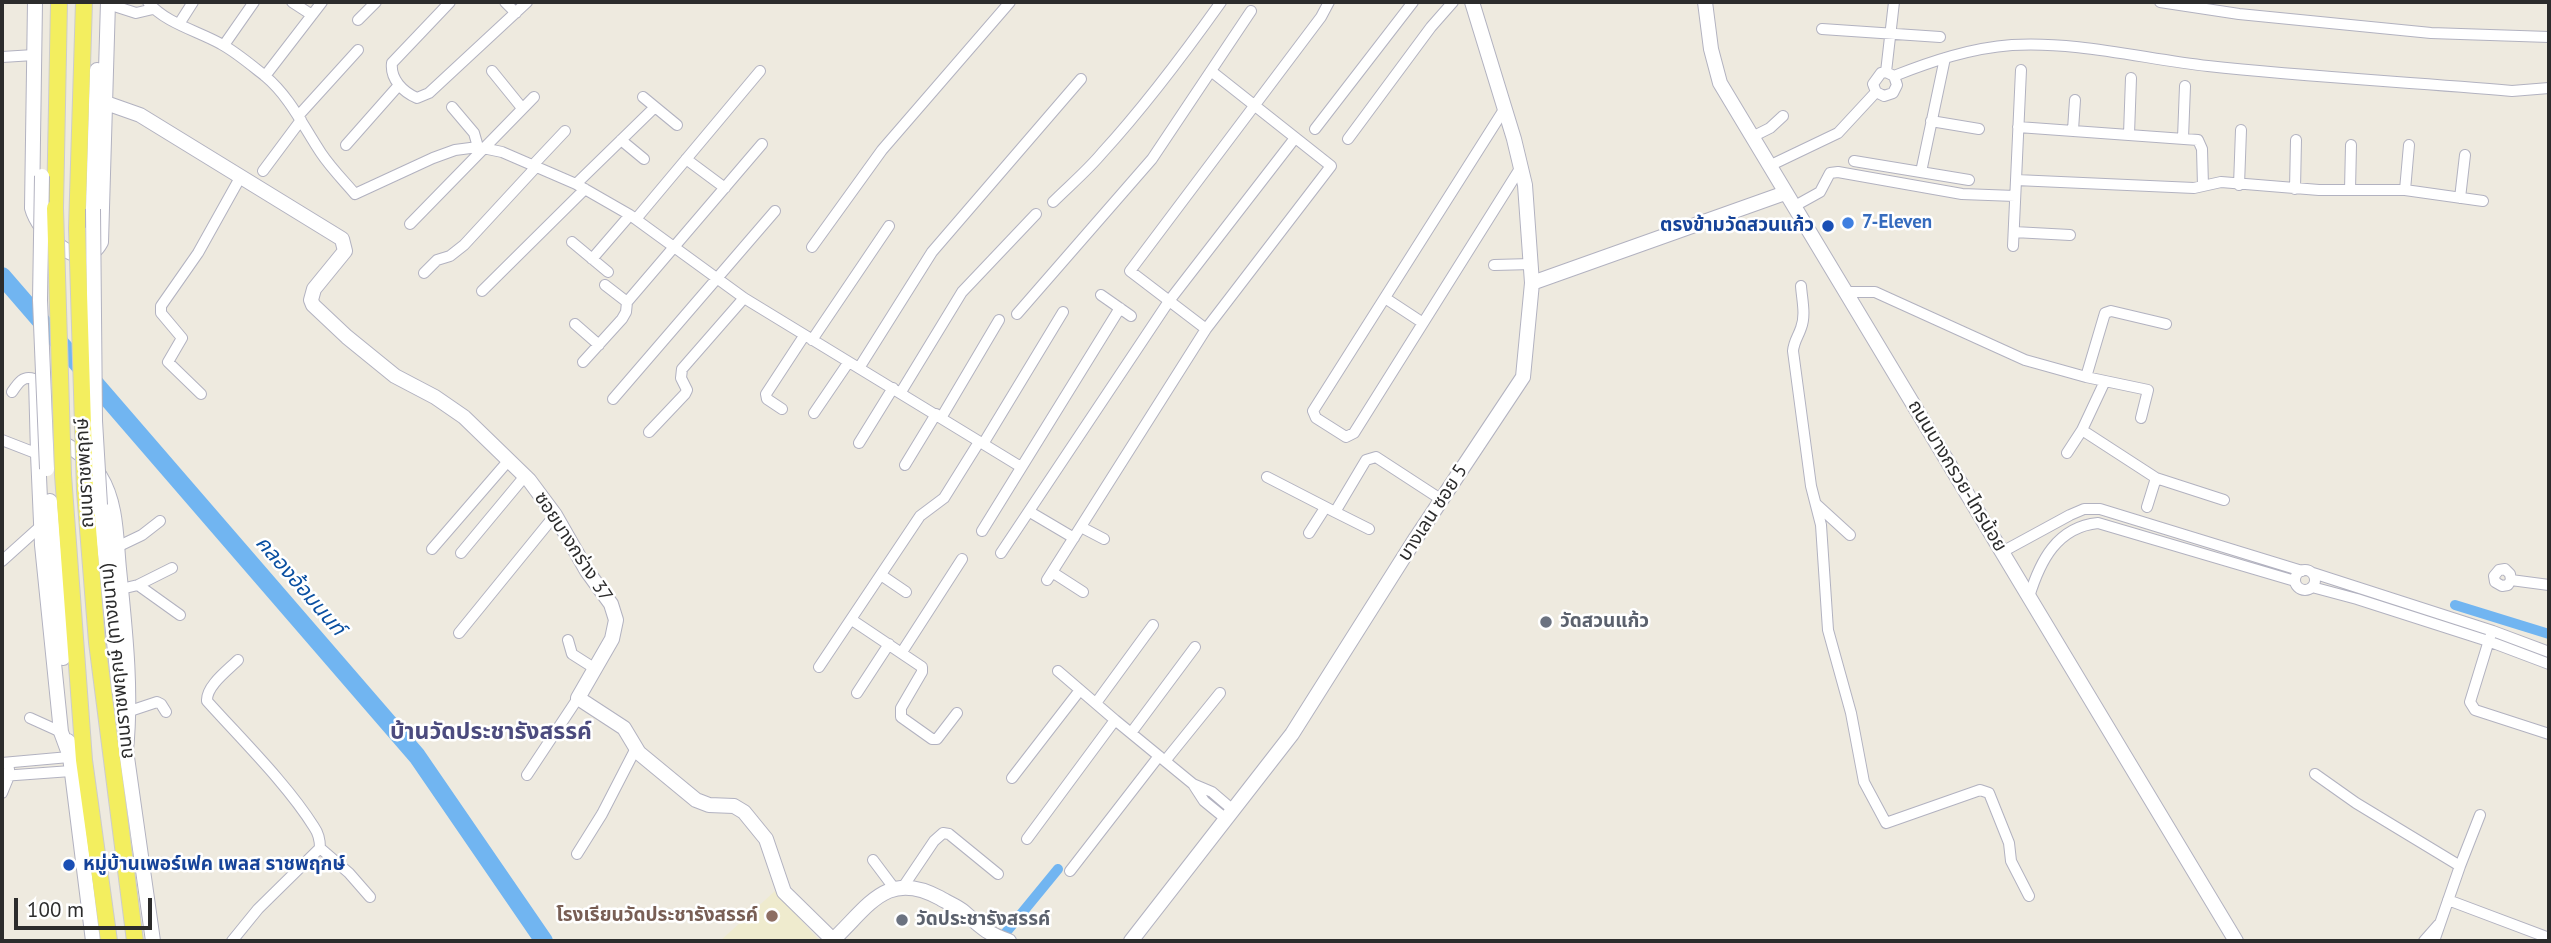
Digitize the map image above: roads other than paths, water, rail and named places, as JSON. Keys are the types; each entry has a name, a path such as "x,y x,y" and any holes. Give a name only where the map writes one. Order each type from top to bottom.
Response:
{"main road":[{"path":"35,2 32,208 39,226 47,234 64,248 83,257 90,256 102,242 106,103 105,3"},
{"path":"44,2 40,300 47,469 69,730 69,759 93,941"},
{"name":"ถนนราชพฤกษ์","path":"59,2 55,208 63,475 84,760 109,941"},
{"name":"ถนนราชพฤกษ์","path":"84,2 77,228 85,491 97,642 135,941"},
{"name":"บางเลน ซอย 5","path":"1130,941 1304,717 1523,377 1532,264 1521,167 1472,2"},
{"name":"ถนนบางกรวย-ไทรน้อย","path":"1705,2 1711,49 1720,83 2236,941"},
{"name":"ถนนราชพฤกษ์ (ทางขนาน)","path":"105,3 93,209 95,421 100,505 126,750 153,941"},
{"name":"ซอยบางกร่าง 37","path":"106,103 140,114 342,239 345,251 314,289 311,300 313,305 347,337 396,376 423,389 464,417 525,476 555,514 587,571 614,611 616,628 612,639 578,698"},
{"path":"1532,283 1785,193"},
{"path":"69,759 61,732 37,454 43,444 55,440 74,449 93,466 104,484 112,510 130,711 126,750"},
{"path":"578,698 624,728 635,750 696,800 709,806 734,806 744,812 766,839 784,892 832,941 878,896 899,887 924,889 964,912 976,925 1005,940"}],"street":[{"path":"179,24 193,2"},
{"path":"224,45 254,2"},
{"path":"292,2 312,15"},
{"path":"265,76 322,2"},
{"path":"358,20 376,2"},
{"path":"450,2 392,63 391,72 398,85 416,98 424,96 527,2"},
{"path":"505,2 516,13"},
{"path":"812,247 882,150 1010,2"},
{"path":"1052,202 1101,155 1221,2"},
{"path":"1206,329 1129,271 1321,17 1329,2"},
{"path":"1315,129 1413,2"},
{"path":"1348,139 1453,2"},
{"path":"1894,2 1890,34 1890,74 1897,85 1893,93 1884,96 1876,92 1874,79 1890,74 1970,51 2013,45 2064,47 2209,66 2512,90 2549,88"},
{"path":"2160,2 2200,4 2239,14 2431,33 2549,37"},
{"path":"105,3 136,13 150,5 179,24 224,45 265,76 279,89 322,154 355,194 455,150 480,148 502,152 581,187 633,217 744,298 1021,467"},
{"path":"1017,314 1152,159 1251,11"},
{"path":"1822,29 1940,37"},
{"path":"263,171 300,118 358,50"},
{"path":"2,57 34,55"},
{"path":"1921,172 1945,58"},
{"path":"2013,246 2021,70"},
{"path":"492,71 522,108"},
{"path":"1083,592 1049,576 1206,329 1331,166 1211,71"},
{"path":"592,259 686,159 760,72"},
{"path":"2129,134 2131,78"},
{"path":"859,368 932,252 1081,79"},
{"path":"346,145 398,85"},
{"path":"2183,138 2185,86"},
{"path":"1769,166 1838,133 1876,92"},
{"path":"410,224 480,148 534,97"},
{"path":"643,97 677,125"},
{"path":"2073,130 2075,100"},
{"path":"452,107 474,133 480,148"},
{"path":"482,291 654,107"},
{"path":"1505,108 1313,411 1315,418 1342,436 1351,436 1521,167"},
{"path":"1752,137 1770,128 1783,116"},
{"path":"1931,121 1979,129"},
{"path":"2018,127 2198,140 2201,144 2203,186"},
{"path":"2239,185 2241,130"},
{"path":"424,273 437,260 450,256 464,245 565,131"},
{"path":"1001,553 1169,301 1295,138"},
{"path":"621,140 644,159"},
{"path":"2295,188 2296,140"},
{"path":"583,362 622,320 627,302 762,144"},
{"path":"2350,190 2351,145"},
{"path":"2405,190 2409,145"},
{"path":"2460,198 2465,155"},
{"path":"686,159 725,188"},
{"path":"1854,161 1969,180"},
{"path":"1793,207 1820,192 1830,173 1838,172 1962,194 2015,196"},
{"path":"201,394 168,362 182,338 161,313 161,306 198,253 241,176"},
{"path":"2016,180 2194,188 2221,182 2295,188 2405,190 2483,201"},
{"path":"612,399 775,211"},
{"path":"859,443 962,292 1036,214"},
{"path":"782,409 767,399 766,394 889,226"},
{"path":"2014,232 2070,235"},
{"path":"572,242 608,272"},
{"path":"1494,265 1532,264"},
{"path":"604,285 627,302"},
{"path":"1801,286 1803,317 1793,351 1811,486 1821,525 1828,630 1851,713 1864,782 1885,823 1980,790 1989,793 2009,843 2011,861 2029,896"},
{"path":"1845,292 1875,292 2025,360 2148,390 2141,418"},
{"path":"1101,295 1131,316"},
{"path":"649,432 685,394 687,390 680,373 682,369 744,298"},
{"path":"1385,298 1423,323"},
{"path":"982,530 1120,308"},
{"path":"2086,377 2105,313 2111,311 2166,324"},
{"path":"819,667 920,516 944,498 1063,312"},
{"path":"905,465 999,320"},
{"path":"575,324 599,345"},
{"path":"814,413 848,362"},
{"path":"2,440 37,454 34,379 26,377 20,380 12,392"},
{"path":"2067,453 2082,430 2105,381"},
{"path":"2082,430 2156,478 2224,500"},
{"path":"1309,533 1330,510 1366,460 1372,457 1383,461 1442,500"},
{"path":"432,550 509,460"},
{"path":"461,553 525,476"},
{"path":"1267,477 1369,529"},
{"path":"2147,506 2156,478"},
{"path":"1816,504 1850,535"},
{"path":"2003,552 2084,509 2100,509 2307,572 2358,594 2549,652"},
{"path":"1030,512 1074,538"},
{"path":"459,633 555,514"},
{"path":"117,547 142,535 160,521"},
{"path":"2134,534 2139,521"},
{"path":"2029,597 2037,573 2057,540 2083,525 2098,523 2295,581 2302,590 2312,587 2358,594"},
{"path":"2,561 42,525"},
{"path":"1080,527 1104,539"},
{"path":"2050,528 2057,540"},
{"path":"2214,559 2220,546"},
{"path":"902,652 962,559"},
{"path":"121,589 138,585 173,568"},
{"path":"2295,581 2296,575 2307,572"},
{"path":"2307,572 2315,580 2312,587"},
{"path":"881,575 905,592"},
{"path":"2511,580 2549,585"},
{"path":"138,585 180,615"},
{"path":"852,620 919,663 922,672 901,708 901,717 932,739 937,739 957,713"},
{"path":"1096,703 1153,625"},
{"path":"2491,636 2549,664"},
{"path":"2491,636 2470,702 2475,710 2549,734"},
{"path":"568,640 572,653 594,668"},
{"path":"857,693 889,644"},
{"path":"1131,733 1195,647"},
{"path":"232,941 258,909 320,848 320,839 314,827 274,776 207,701 211,689 238,660"},
{"path":"1058,671 1193,784 1212,792 1229,815"},
{"path":"1012,778 1080,690"},
{"path":"1070,871 1162,758 1220,693"},
{"path":"527,775 578,698"},
{"path":"130,711 157,702 166,712"},
{"path":"30,718 61,732"},
{"path":"1027,839 1115,720"},
{"path":"577,853 603,814 635,750"},
{"path":"2,793 6,776 5,763 69,759"},
{"path":"6,776 69,759"},
{"path":"2315,774 2356,803 2459,866"},
{"path":"2434,941 2459,866 2480,815"},
{"path":"873,860 899,887 943,833 949,834 998,874"},
{"path":"320,848 349,873 370,897"},
{"path":"2448,900 2549,939"},
{"path":"2424,941 2439,924"}],"waterway":[{"name":"คลองอ้อมนนท์","path":"2,276 417,756 544,941"},
{"path":"2455,605 2549,634"},
{"path":"999,941 1058,869"}],"place":[{"name":"7-Eleven","path":"1848,223"},
{"name":"ตรงข้ามวัดสวนแก้ว","path":"1828,226"},
{"name":"วัดสวนแก้ว","path":"1546,622"},
{"name":"หมู่บ้านเพอร์เฟค เพลส ราชพฤกษ์","path":"69,865"},
{"name":"โรงเรียนวัดประชารังสรรค์","path":"772,916"},
{"name":"วัดประชารังสรรค์","path":"902,920"}],"district":[{"name":"บ้านวัดประชารังสรรค์","path":"491,732"}]}
